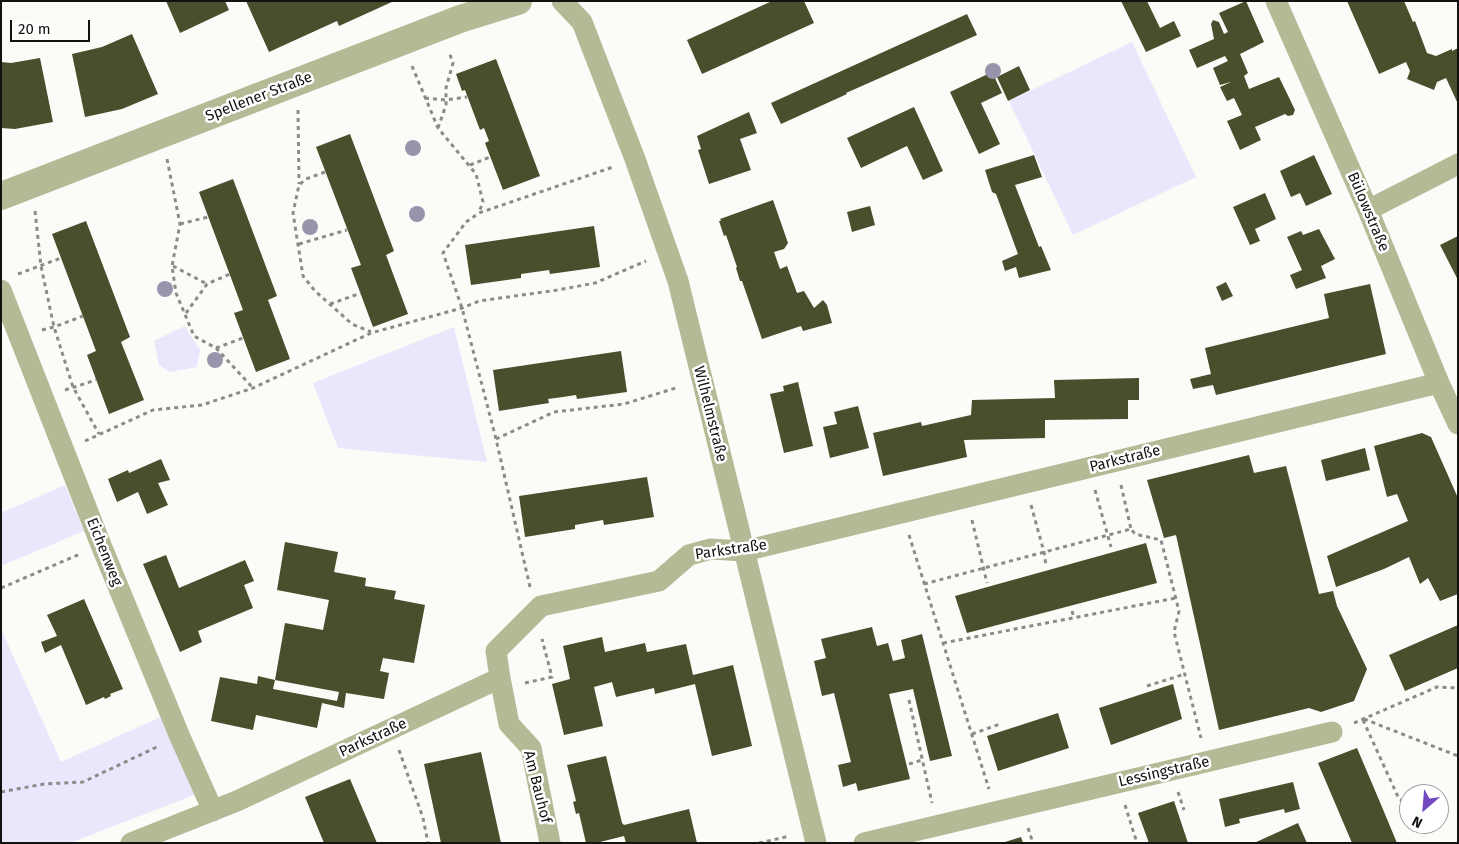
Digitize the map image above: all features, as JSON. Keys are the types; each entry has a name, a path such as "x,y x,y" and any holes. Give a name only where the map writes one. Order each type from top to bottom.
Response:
{"street":[{"name":"Spellener Straße","path":"1,196 460,19 518,1"},
{"name":"Wilhelmstraße","path":"562,1 582,22 635,159 678,281 814,837"},
{"name":"Bülowstraße","path":"1276,1 1368,210 1439,383 1458,424"},
{"path":"1368,210 1458,164"},
{"name":"Eichenweg","path":"5,283 19,335 101,545 180,737 213,811"},
{"name":"Parkstraße","path":"131,843 213,811 392,729 501,683 496,650 541,606 659,581 688,555 712,549 744,551 1439,383"},
{"name":"Am Bauhof","path":"501,683 509,724 531,748 550,843"},
{"name":"Lessingstraße","path":"864,843 1332,732"}],"path":[{"path":"438,128 446,105 446,88 453,63 439,28"},
{"path":"402,42 438,128 476,174 483,202 479,213"},
{"path":"297,82 299,185 293,213 303,276 315,291 352,324 371,332"},
{"path":"425,98 446,100 467,97"},
{"path":"162,134 180,224 172,266 176,292 194,336 216,348 253,388"},
{"path":"470,165 490,157"},
{"path":"501,683 552,677 496,439 462,308 443,253 466,222 479,213 635,159"},
{"path":"299,185 306,179 325,172"},
{"path":"32,184 42,266 54,327 73,387 99,434"},
{"path":"180,224 208,217"},
{"path":"299,244 347,230"},
{"path":"64,450 153,410 202,406 253,388 371,332 462,308 479,301 558,290 595,282 667,252"},
{"path":"5,283 61,258"},
{"path":"172,266 207,284"},
{"path":"186,313 207,284 230,274"},
{"path":"330,304 361,293"},
{"path":"19,335 54,327 83,316"},
{"path":"216,348 243,338"},
{"path":"44,398 96,380"},
{"path":"496,439 554,412 624,404 702,380"},
{"path":"1116,461 1131,528 1135,534 1161,540 1179,611 1174,632 1207,762"},
{"path":"1089,468 1111,547"},
{"path":"1025,483 1046,565"},
{"path":"967,497 987,583"},
{"path":"902,513 996,812"},
{"path":"924,584 1131,528"},
{"path":"1,588 101,545"},
{"path":"943,643 1176,598"},
{"path":"1072,610 1074,618"},
{"path":"1147,686 1185,674"},
{"path":"1332,732 1437,687 1458,688"},
{"path":"909,700 937,826"},
{"path":"1363,719 1458,756"},
{"path":"1363,719 1399,799"},
{"path":"972,734 1000,724"},
{"path":"392,729 423,818 428,843"},
{"path":"1,792 44,784 83,782 180,737"},
{"path":"909,764 922,760"},
{"path":"1118,783 1138,843"},
{"path":"759,843 814,837"}],"shaded area":[{"path":"1132,42 1196,177 1073,235 1009,101"},
{"path":"185,326 200,350 197,367 170,372 159,365 154,341"},
{"path":"454,327 487,462 338,448 313,383"},
{"path":"65,485 84,531 1,566 1,513"},
{"path":"1,629 61,762 165,715 199,793 70,843 1,843"}],"building":[{"path":"166,1 225,1 229,10 180,33"},
{"path":"246,1 394,1 339,26 337,21 269,52"},
{"path":"772,1 804,1 814,23 702,74 687,40"},
{"path":"1121,1 1147,1 1160,28 1174,21 1181,36 1146,52"},
{"path":"1246,1 1264,42 1240,54 1248,73 1244,76 1249,89 1279,77 1295,110 1293,115 1288,116 1285,114 1255,127 1261,140 1240,150 1227,121 1242,115 1234,98 1227,101 1220,87 1231,82 1220,85 1213,68 1228,61 1225,56 1197,68 1189,50 1214,39 1211,24 1213,20 1219,22 1224,34 1228,32 1219,13"},
{"path":"1347,1 1404,1 1413,22 1415,21 1427,53 1436,56 1458,48 1458,104 1446,78 1437,82 1434,90 1407,79 1410,71 1406,62 1379,74"},
{"path":"967,14 977,35 781,124 771,103"},
{"path":"132,34 158,94 122,109 85,117 72,54 102,47"},
{"path":"40,58 53,122 15,129 1,128 1,62 11,63"},
{"path":"496,59 540,176 503,190 485,143 489,141 484,128 480,130 465,90 462,91 456,74"},
{"path":"1019,66 1030,90 1008,101 997,77"},
{"path":"992,72 1002,93 981,103 1000,144 979,154 950,92"},
{"path":"914,107 943,171 923,180 907,146 861,168 847,138"},
{"path":"749,112 757,133 740,139 751,170 709,184 698,150 701,149 697,136"},
{"path":"350,134 394,251 386,255 408,314 373,327 351,268 361,265 316,147"},
{"path":"1034,155 1042,177 1015,185 1039,247 1041,246 1051,270 1019,278 1016,267 1005,271 1002,261 1018,254 996,194 992,192 985,170"},
{"path":"1314,155 1332,194 1306,206 1300,193 1291,197 1280,171"},
{"path":"233,179 277,296 268,300 290,359 256,372 234,313 243,310 199,192"},
{"path":"1265,193 1276,219 1255,229 1260,241 1250,245 1233,207"},
{"path":"773,200 788,243 784,249 774,252 780,269 787,266 797,293 804,291 814,308 823,300 827,305 832,323 803,331 801,326 762,339 742,281 740,281 726,235 724,236 719,221 721,221 720,219"},
{"path":"870,206 875,225 852,232 847,212"},
{"path":"86,221 130,337 121,342 144,400 109,414 87,355 96,351 52,234"},
{"path":"594,226 600,267 550,274 549,270 521,274 521,278 471,285 465,245"},
{"path":"1319,229 1335,259 1321,266 1326,278 1296,289 1290,275 1302,270 1287,237 1301,231 1303,235"},
{"path":"1458,236 1458,280 1440,245"},
{"path":"1226,282 1233,296 1222,301 1216,287"},
{"path":"1370,284 1386,354 1216,395 1213,385 1193,389 1190,379 1211,374 1205,348 1329,318 1324,294"},
{"path":"621,351 627,392 577,399 576,395 548,399 549,403 499,411 493,370"},
{"path":"1139,378 1139,400 1128,400 1128,419 1045,420 1045,438 964,440 967,457 883,476 873,433 921,422 922,426 971,415 972,400 1055,398 1054,380"},
{"path":"798,382 813,446 784,453 770,394 784,391 783,386"},
{"path":"858,406 869,448 830,458 823,427 837,424 834,412"},
{"path":"1422,433 1431,437 1458,498 1458,594 1440,601 1428,578 1420,584 1409,557 1384,569 1336,587 1327,556 1408,521 1397,494 1387,497 1374,446"},
{"path":"1365,448 1370,470 1326,481 1321,460"},
{"path":"1249,455 1254,473 1286,466 1319,594 1333,591 1337,606 1367,669 1354,701 1321,712 1309,708 1219,730 1176,535 1164,538 1147,480"},
{"path":"161,459 170,480 158,483 168,505 147,514 138,492 117,502 108,479 128,470 129,473"},
{"path":"647,477 654,517 604,525 603,520 575,525 575,529 525,537 519,496"},
{"path":"285,542 338,552 334,572 366,578 365,586 396,591 394,599 425,605 414,663 383,658 380,671 389,673 384,699 346,693 344,708 322,703 317,728 256,715 253,730 211,721 220,677 257,684 258,676 275,680 285,623 323,630 329,600 277,590","holes":["275,680 339,692 337,701 273,689"]},
{"path":"1146,543 1157,583 967,633 955,596"},
{"path":"166,555 179,588 245,560 254,581 244,585 253,608 198,631 202,642 180,652 143,564"},
{"path":"84,599 123,689 110,694 111,696 105,699 104,697 86,705 61,645 45,653 41,642 57,636 47,615"},
{"path":"1458,625 1458,668 1405,691 1389,655"},
{"path":"872,627 877,646 888,643 893,661 905,658 901,640 922,634 952,756 930,761 913,689 889,694 910,779 858,791 856,783 843,787 838,765 851,762 834,693 822,696 814,661 826,658 821,639"},
{"path":"602,637 605,652 645,643 647,652 686,644 693,675 733,665 752,746 712,756 695,684 655,694 654,688 616,697 612,682 594,687 603,726 564,735 552,684 570,679 563,646"},
{"path":"1173,684 1182,719 1111,745 1099,708"},
{"path":"1058,713 1069,748 998,771 987,736"},
{"path":"1357,748 1397,843 1352,843 1318,763"},
{"path":"481,752 501,843 441,843 424,764"},
{"path":"606,756 624,825 689,809 697,843 626,843 624,836 596,843 586,843 579,813 576,814 573,802 576,801 567,765"},
{"path":"350,779 377,843 324,843 305,797"},
{"path":"1293,782 1300,809 1285,813 1284,809 1239,819 1240,823 1225,827 1219,799"},
{"path":"1174,801 1188,843 1149,843 1138,813"},
{"path":"1298,823 1307,843 1254,843"},
{"path":"1021,837 1023,843 1005,843 1005,842"}]}
